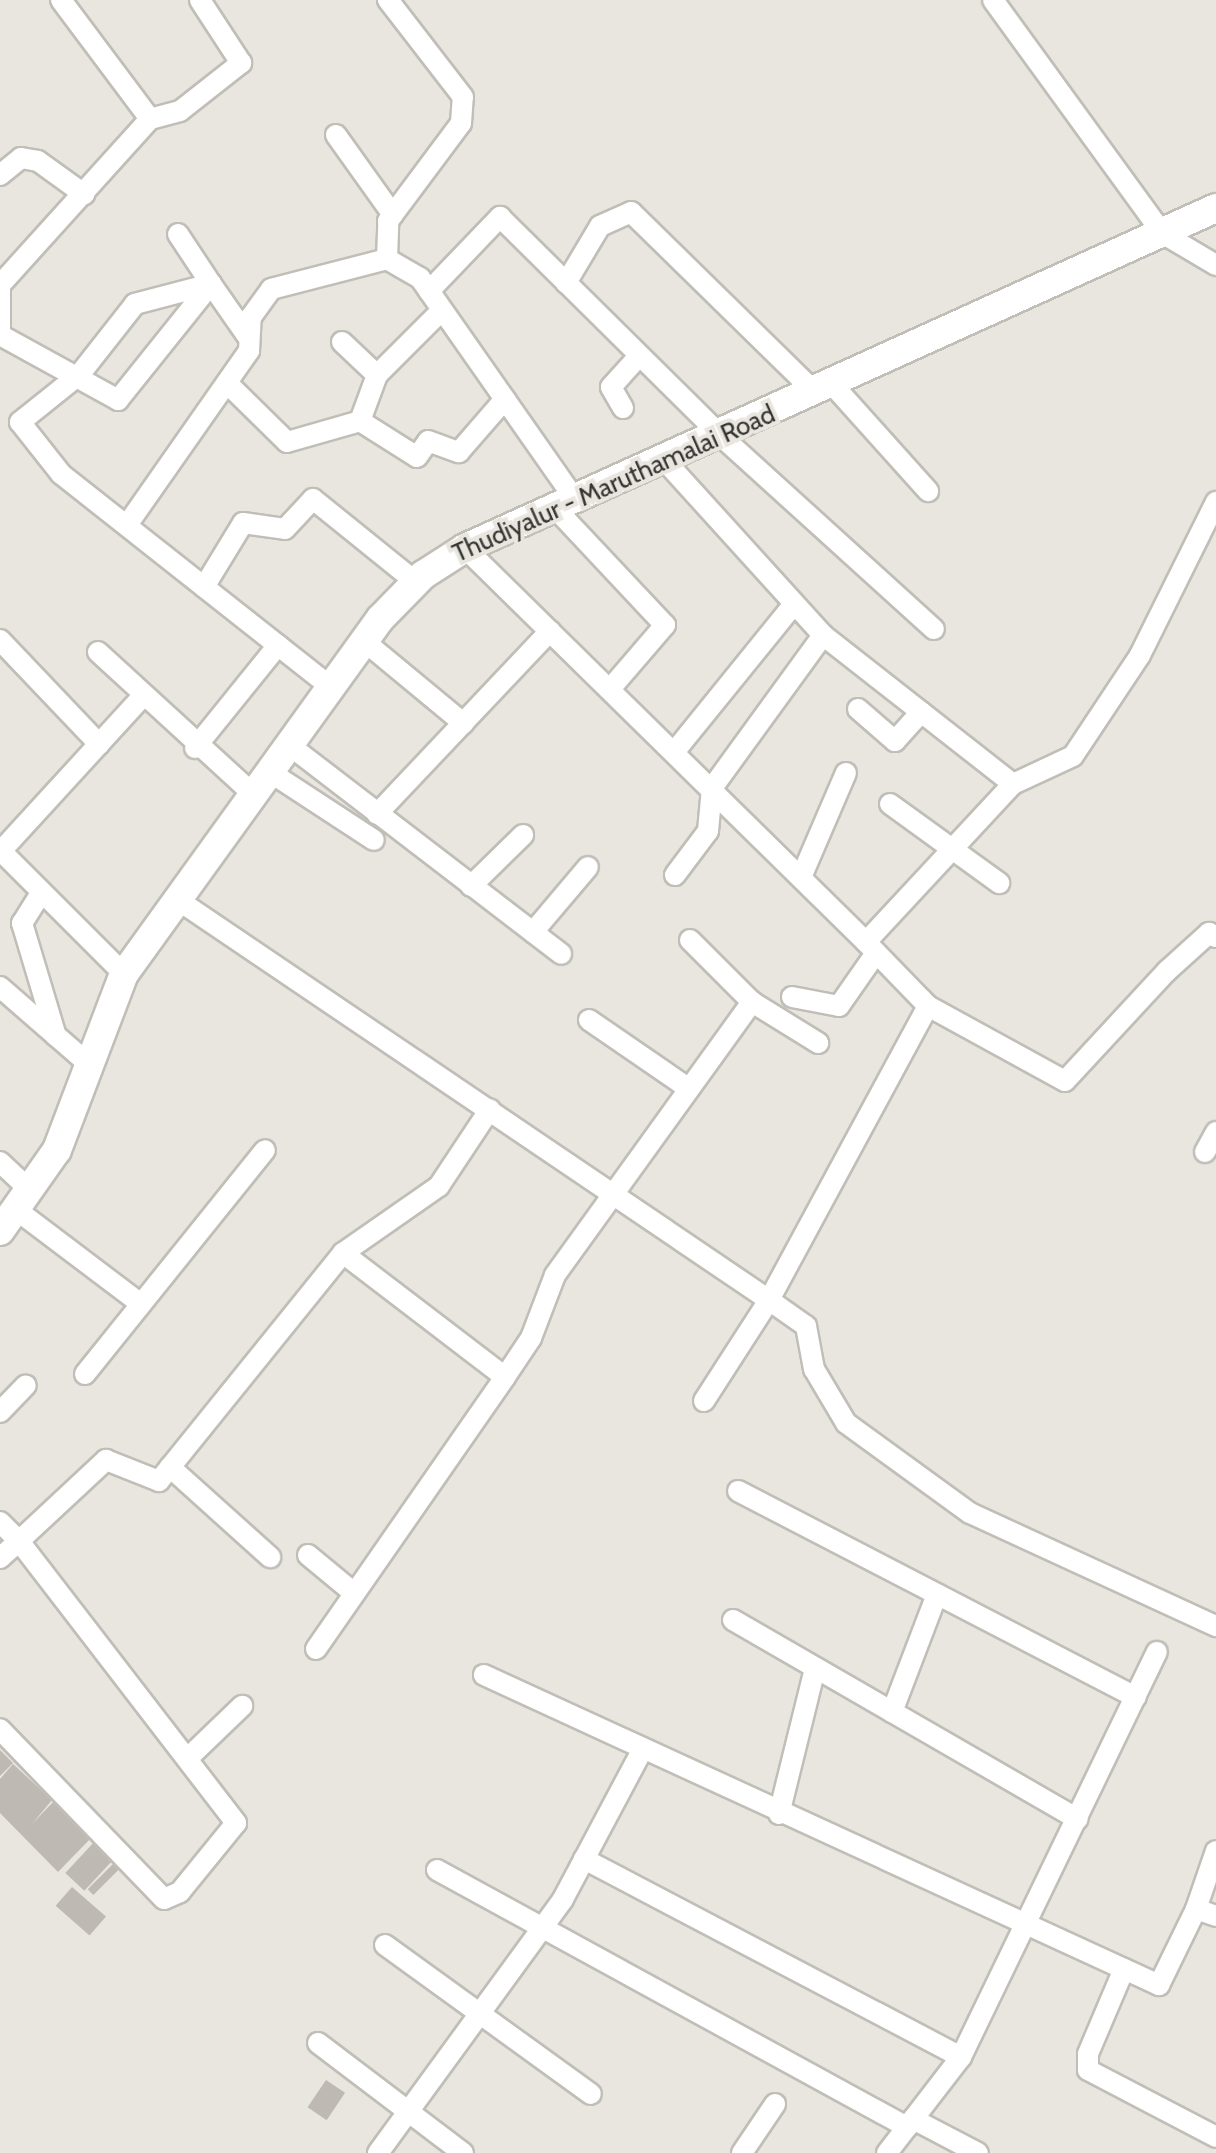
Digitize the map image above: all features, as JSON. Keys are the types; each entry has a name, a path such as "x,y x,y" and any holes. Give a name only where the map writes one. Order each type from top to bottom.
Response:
{"main road":[{"name":"Thudiyalur - Maruthamalai Road","path":"16,1211 57,1150 124,974 364,641 416,582 465,548 722,437 1216,208"}],"street":[{"path":"61,0 150,119"},
{"path":"200,0 241,63 180,111 150,119 0,285 0,335 80,374 118,400 211,284"},
{"path":"993,0 1162,233 1216,265"},
{"path":"387,259 393,215 461,123 463,97 399,4"},
{"path":"336,135 393,215"},
{"path":"0,175 21,158 38,161 84,194"},
{"path":"566,283 600,226 631,212 823,388 928,491"},
{"path":"429,291 500,217 722,437 934,629"},
{"path":"178,234 248,337"},
{"path":"387,259 429,291 505,399 564,503 665,625 610,689"},
{"path":"127,525 249,351 251,317 271,289 387,259"},
{"path":"211,284 135,304 80,374 20,422 61,474 331,687"},
{"path":"360,421 377,375 442,310"},
{"path":"342,342 377,375"},
{"path":"623,408 611,387 639,356"},
{"path":"227,383 287,442 360,421 417,457 428,441 459,452 505,399"},
{"path":"665,461 823,635 1013,784"},
{"path":"204,587 243,523 285,529 313,499 416,582"},
{"path":"792,997 839,1006 871,948 952,849 1013,784 1073,756 1140,655 1216,502"},
{"path":"465,548 802,875 928,1006 1065,1081 1167,971 1209,933 1216,937"},
{"path":"675,751 794,604"},
{"path":"377,814 550,631"},
{"path":"675,875 708,831 712,788 823,635"},
{"path":"0,640 99,744"},
{"path":"364,641 463,723"},
{"path":"195,748 278,645"},
{"path":"98,652 195,748 254,795"},
{"path":"124,974 1,851 143,696"},
{"path":"858,709 895,741 921,712"},
{"path":"289,745 561,954"},
{"path":"270,772 374,840"},
{"path":"802,875 846,773"},
{"path":"890,804 999,883"},
{"path":"471,886 523,835"},
{"path":"533,932 588,867"},
{"path":"41,893 22,923 56,1036"},
{"path":"178,900 806,1326 814,1369 846,1423 970,1513 1216,1626"},
{"path":"690,940 752,1002 818,1043"},
{"path":"0,987 91,1066"},
{"path":"316,1649 531,1338 555,1275 685,1086 752,1002"},
{"path":"704,1401 769,1300 928,1006"},
{"path":"589,1020 685,1086"},
{"path":"0,1558 106,1460 159,1481 343,1253 439,1186 490,1109"},
{"path":"1205,1152 1216,1132"},
{"path":"85,1374 137,1301 265,1150"},
{"path":"0,1162 16,1211 137,1301"},
{"path":"343,1253 505,1377"},
{"path":"0,1412 26,1385"},
{"path":"170,1467 270,1557"},
{"path":"738,1491 1136,1697"},
{"path":"0,1522 19,1541 189,1757 236,1823 180,1892 164,1899 0,1729"},
{"path":"308,1555 354,1593"},
{"path":"892,1712 937,1594"},
{"path":"733,1620 1078,1819"},
{"path":"889,2152 961,2057 1157,1652"},
{"path":"779,1814 815,1668"},
{"path":"484,1675 641,1752 1159,1985 1196,1909 1216,1851"},
{"path":"189,1757 242,1706"},
{"path":"378,2153 542,1929 584,1859 641,1752"},
{"path":"584,1859 961,2057"},
{"path":"437,1870 542,1929 910,2123 978,2153"},
{"path":"1196,1909 1216,1916"},
{"path":"385,1945 591,2094"},
{"path":"1124,1969 1088,2054 1088,2070 1216,2137"},
{"path":"318,2043 463,2153"},
{"path":"742,2153 775,2104"}],"building":[{"path":"0,1750 13,1763 0,1776"},
{"path":"13,1764 52,1800 32,1824 55,1800 92,1837 58,1872 0,1813 0,1779"},
{"path":"96,1840 115,1858 84,1891 65,1873"},
{"path":"116,1861 122,1867 93,1895 88,1889"},
{"path":"72,1887 106,1917 90,1935 56,1906"},
{"path":"326,2080 345,2093 327,2120 308,2107"}]}
